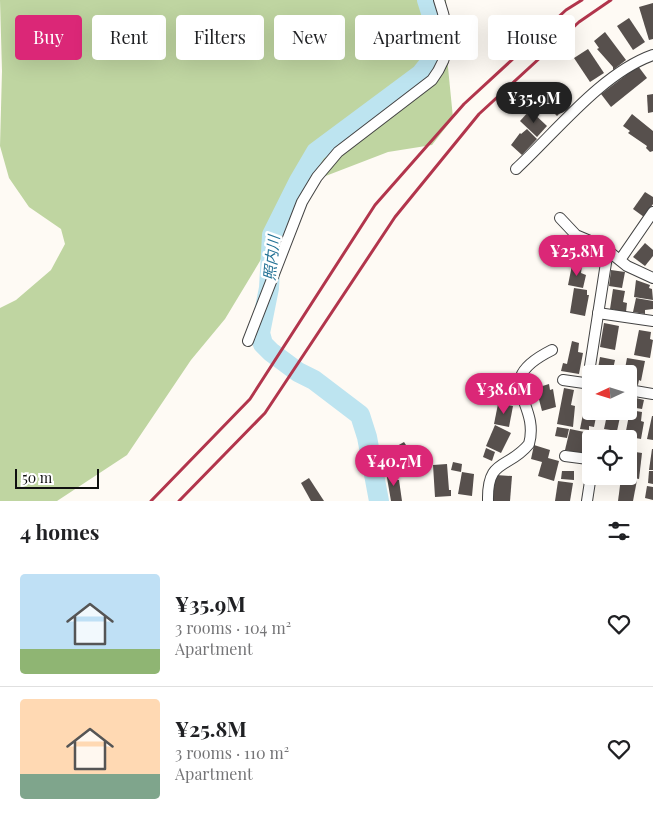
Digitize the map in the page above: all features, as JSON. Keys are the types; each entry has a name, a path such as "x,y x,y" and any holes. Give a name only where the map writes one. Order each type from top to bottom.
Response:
{"street":[{"path":"248,340 302,202 317,177 338,152 432,80 441,68 446,56 448,41 439,0"},
{"path":"516,169 591,94 627,69 653,55"},
{"path":"620,260 653,212"},
{"path":"560,218 576,235 608,250 638,273 653,278"},
{"path":"590,365 608,250"},
{"path":"598,313 653,322"},
{"path":"488,501 488,485 496,468 530,444 528,415 519,389 521,374 533,360 552,350"},
{"path":"563,380 582,383"},
{"path":"638,392 653,394"},
{"path":"565,456 582,458"},
{"path":"587,501 589,485"}],"green space":[{"path":"0,0 446,0 446,15 355,15 355,60 447,60 453,118 432,145 388,152 323,177 290,203 260,261 225,319 191,360 127,455 57,501 0,501 0,308 16,300 51,270 65,244 61,229 29,207 9,178 0,146 2,71"}],"building":[{"path":"653,3 653,39 649,40 639,7"},
{"path":"629,18 645,42 633,50 617,26"},
{"path":"605,32 626,60 613,70 613,67 597,49 599,48 594,41"},
{"path":"588,49 604,73 590,82 575,57"},
{"path":"638,66 647,78 611,107 601,94"},
{"path":"548,84 569,104 557,116 537,96"},
{"path":"653,94 653,112 648,113 647,95"},
{"path":"530,110 547,126 537,137 520,121"},
{"path":"632,114 653,131 653,151 650,152 646,148 647,146 628,133 630,131 623,126"},
{"path":"527,129 537,139 522,155 511,145 520,133"},
{"path":"645,192 653,197 653,204 644,217 633,209"},
{"path":"570,243 590,247 586,266 567,262"},
{"path":"645,243 653,250 653,256 645,266 633,257"},
{"path":"572,265 582,266 581,273 586,275 583,288 568,285"},
{"path":"611,270 625,272 622,288 609,286"},
{"path":"636,280 650,285 649,288 652,289 653,300 634,297"},
{"path":"574,288 587,290 587,295 589,295 585,316 570,313"},
{"path":"613,289 625,291 623,302 627,303 626,312 610,309"},
{"path":"636,298 653,301 653,309 645,310 645,314 633,312"},
{"path":"604,323 619,326 615,350 600,347"},
{"path":"639,330 651,332 650,339 653,340 650,358 634,355"},
{"path":"572,341 579,343 578,352 583,353 579,374 561,371 563,363 567,364"},
{"path":"600,357 615,360 614,365 599,365"},
{"path":"627,358 645,361 641,381 639,380 638,385 638,365 626,365"},
{"path":"549,384 550,390 553,389 556,407 542,411 536,388"},
{"path":"564,388 574,390 571,405 575,406 573,427 557,424"},
{"path":"638,398 644,400 642,409 638,408"},
{"path":"498,404 513,406 509,427 494,424"},
{"path":"638,411 642,412 641,421 644,422 641,439 637,438 637,430 626,430 628,420 638,420"},
{"path":"653,416 653,440 647,439"},
{"path":"582,419 595,420 594,427 589,426 589,430 580,429"},
{"path":"606,420 619,420 617,430 604,429"},
{"path":"495,425 511,433 501,453 486,446"},
{"path":"557,427 569,429 567,438 555,436"},
{"path":"570,429 582,432 582,454 565,450"},
{"path":"404,442 418,463 414,466 417,469 411,473 409,470 405,473 390,450"},
{"path":"534,445 550,450 548,458 559,461 554,481 538,476 542,462 531,459"},
{"path":"486,448 495,452 492,461 483,457"},
{"path":"652,449 653,470 649,470"},
{"path":"637,452 642,453 639,479 637,479"},
{"path":"453,462 462,464 461,472 451,470"},
{"path":"447,464 451,496 435,497 433,465"},
{"path":"394,470 395,480 399,480 402,501 391,501 386,472"},
{"path":"562,471 574,471 574,480 561,479"},
{"path":"649,471 653,471 653,484 648,483"},
{"path":"462,472 474,474 472,496 458,494"},
{"path":"496,475 512,476 510,501 492,501"},
{"path":"309,478 324,501 311,501 301,483"},
{"path":"558,481 573,483 570,501 555,501"},
{"path":"620,485 636,485 633,501 618,501"},
{"path":"647,486 653,487 653,500 645,498"}],"waterway":[{"name":"照内川","path":"379,501 367,437 360,415 314,380 298,372 271,352 263,344 260,333 269,288 272,235 299,181 316,152 421,74 429,64 437,39 434,21 427,0"}],"railway":[{"path":"151,501 250,399 375,205 464,104 566,10 582,0"},
{"path":"179,501 265,413 395,217 479,114 579,22 611,0"}]}
